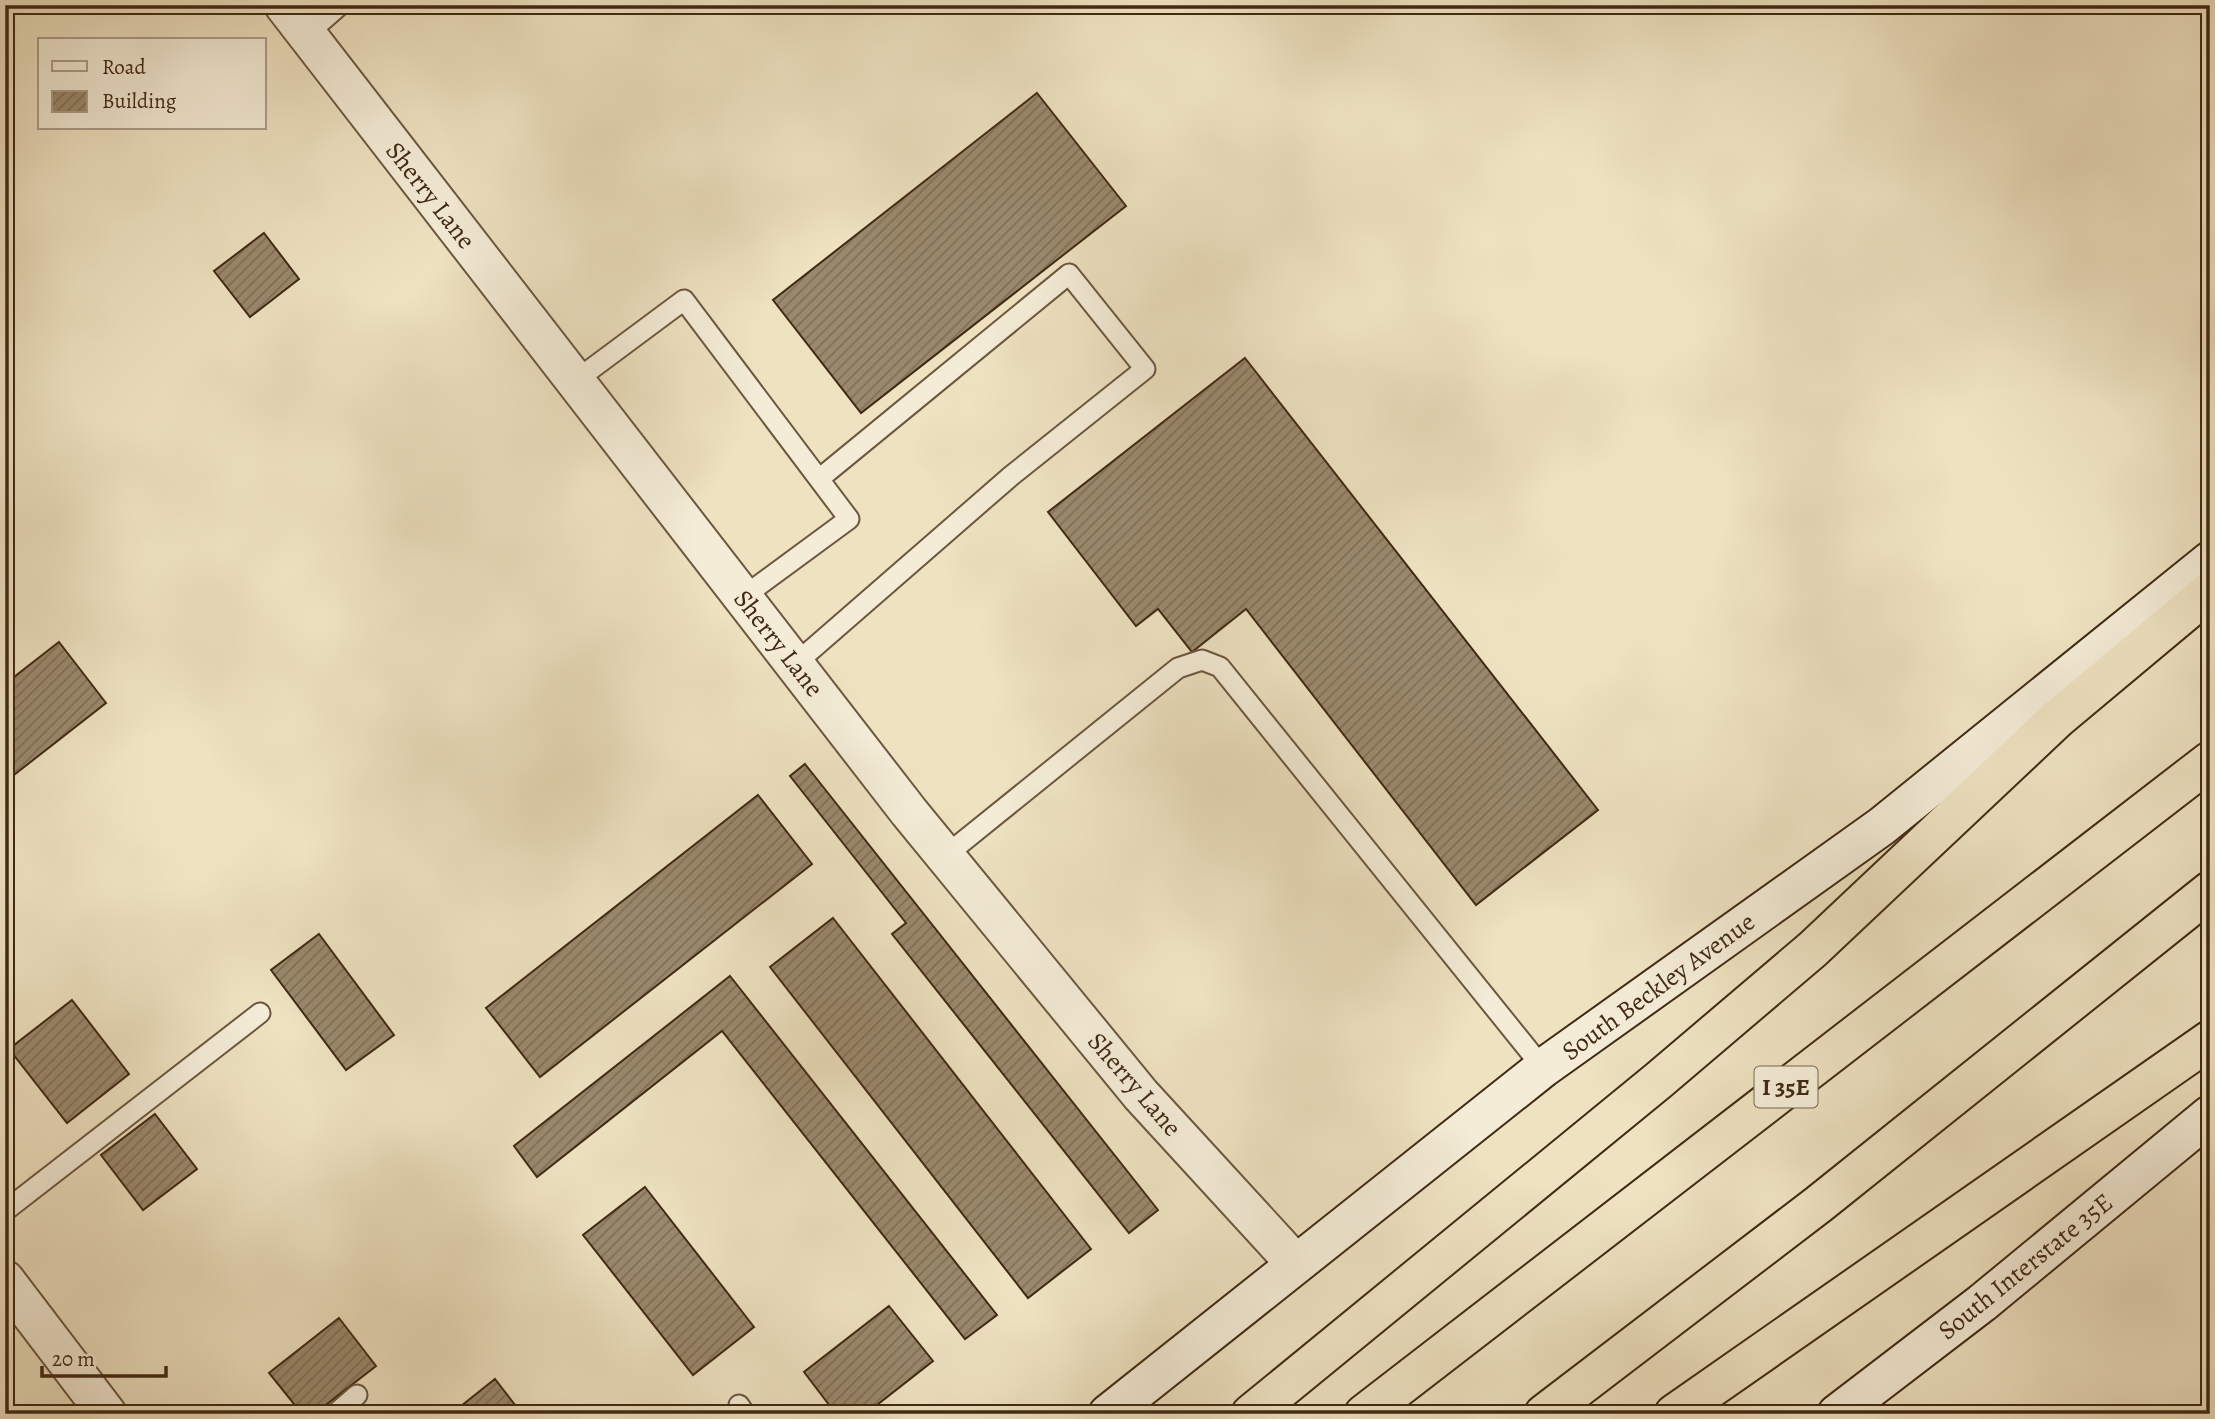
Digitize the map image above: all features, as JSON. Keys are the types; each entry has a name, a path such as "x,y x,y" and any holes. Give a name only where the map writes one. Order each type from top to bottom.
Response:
{"highway":[{"path":"1251,1414 1637,1098 1813,949 2057,719 2210,591"},
{"name":"I 35E","path":"1364,1414 2210,761"},
{"path":"1544,1414 1819,1204 2210,891"},
{"path":"1674,1414 2210,1040"}],"main road":[{"name":"Sherry Lane","path":"296,20 945,856 1141,1094 1294,1263"},
{"name":"South Beckley Avenue","path":"1108,1414 1294,1263 1543,1068 1882,826 2210,561"},
{"name":"South Interstate 35E","path":"1837,1414 1982,1303 2210,1115"},
{"path":"5,1280 107,1414"}],"lane":[{"path":"296,20 340,5"},
{"path":"794,664 1011,476 1145,369 1069,274 819,479"},
{"path":"575,381 684,300 849,519 743,597"},
{"path":"945,856 1178,668 1202,660 1220,667 1543,1068"},
{"path":"5,1211 260,1013"},
{"path":"335,1414 357,1395"}],"building":[{"path":"1037,93 1126,206 861,413 773,300"},
{"path":"264,233 299,279 250,317 214,271"},
{"path":"1245,358 1598,810 1476,905 1246,609 1192,652 1158,609 1136,626 1048,512"},
{"path":"59,642 106,703 5,782 5,684"},
{"path":"805,764 1158,1210 1129,1233 892,934 906,923 790,776"},
{"path":"758,795 812,864 540,1077 486,1008"},
{"path":"833,918 1091,1249 1028,1298 770,967"},
{"path":"319,934 394,1035 346,1070 271,970"},
{"path":"730,976 997,1315 965,1339 722,1031 537,1177 514,1146"},
{"path":"72,1000 129,1074 67,1123 9,1049"},
{"path":"155,1114 197,1169 143,1210 101,1155"},
{"path":"645,1187 754,1327 693,1375 583,1235"},
{"path":"889,1306 933,1361 877,1405 885,1414 836,1414 804,1372"},
{"path":"339,1318 376,1366 314,1414 302,1414 269,1373"},
{"path":"495,1379 522,1414 451,1414"}]}
